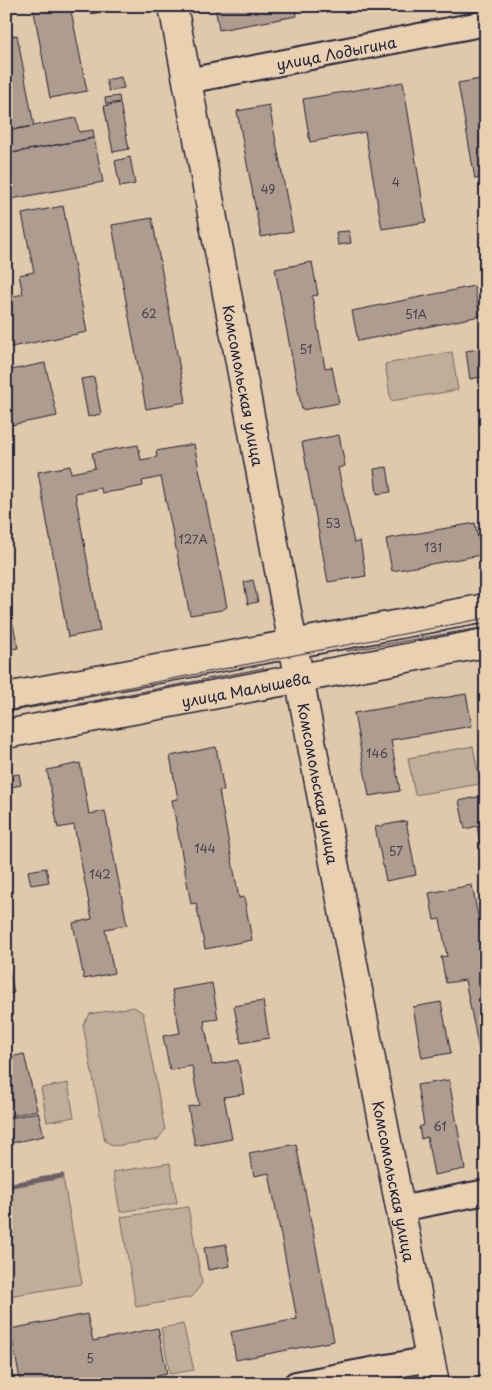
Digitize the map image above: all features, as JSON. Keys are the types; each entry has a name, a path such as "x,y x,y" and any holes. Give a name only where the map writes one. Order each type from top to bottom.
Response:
{"main road":[{"name":"Комсомольская улица","path":"173,6 400,1209 433,1371"},
{"path":"6,697 486,608"},
{"name":"улица Малышева","path":"6,734 486,643"}],"street":[{"name":"улица Лодыгина","path":"187,82 486,24"},
{"path":"400,1209 486,1192"},
{"path":"296,1384 433,1371"}],"shaded area":[{"path":"452,352 458,390 391,401 385,364"},
{"path":"473,746 480,784 415,795 408,758"},
{"path":"134,1007 143,1013 165,1130 157,1140 114,1146 105,1141 83,1025 90,1014"},
{"path":"68,1083 74,1117 47,1122 41,1088"},
{"path":"170,1163 177,1203 120,1212 113,1172"},
{"path":"63,1177 82,1284 9,1296 6,1282 6,1187"},
{"path":"188,1207 202,1283 192,1297 136,1307 121,1217"},
{"path":"183,1324 194,1370 170,1374 161,1328"}],"building":[{"path":"33,6 70,6 87,91 50,98"},
{"path":"90,6 110,6 111,10 91,14"},
{"path":"215,6 295,6 297,16 219,30"},
{"path":"17,35 34,126 11,130 6,103 6,37"},
{"path":"121,77 124,88 109,91 106,80"},
{"path":"486,78 486,177 475,179 458,83"},
{"path":"403,82 426,222 382,229 365,132 310,142 303,99"},
{"path":"119,96 120,102 106,104 105,98"},
{"path":"120,103 129,149 113,152 104,106"},
{"path":"269,105 293,231 261,237 237,111"},
{"path":"76,118 79,132 93,130 94,138 6,154 6,131"},
{"path":"94,138 103,182 6,200 6,154"},
{"path":"130,157 135,184 120,187 115,161"},
{"path":"63,206 87,332 6,348 6,298 23,294 19,275 34,272 22,214"},
{"path":"152,218 186,402 146,409 112,225"},
{"path":"349,231 351,243 338,245 336,232"},
{"path":"312,262 318,295 312,296 325,368 332,367 339,403 302,410 275,269"},
{"path":"474,286 480,316 358,341 352,311"},
{"path":"486,348 486,376 470,379 466,351"},
{"path":"45,363 57,416 6,426 6,371"},
{"path":"94,377 101,414 88,417 81,379"},
{"path":"339,435 345,466 338,468 354,543 360,541 366,576 328,582 302,442"},
{"path":"194,444 227,607 222,610 190,615 161,477 142,481 143,486 123,490 102,493 101,488 75,493 100,631 68,637 38,472 70,466 71,473 95,468 92,453 138,445 141,460 157,457 156,451"},
{"path":"387,467 391,492 377,494 374,469"},
{"path":"475,523 481,555 392,571 386,539"},
{"path":"253,580 258,602 248,604 244,582"},
{"path":"6,591 18,648 6,650"},
{"path":"466,694 472,726 391,740 400,791 369,796 354,713"},
{"path":"216,747 224,791 219,791 239,898 244,897 252,940 205,949 196,903 191,904 172,800 178,799 170,756"},
{"path":"80,763 89,814 105,811 127,925 105,929 114,973 84,979 73,923 92,919 74,825 58,828 47,770"},
{"path":"19,774 21,785 6,788 6,776"},
{"path":"486,795 486,804 482,805 486,824 465,829 459,801"},
{"path":"406,821 416,875 386,881 375,827"},
{"path":"486,824 486,842 480,843 477,826"},
{"path":"46,868 49,882 31,885 28,871"},
{"path":"472,885 486,958 486,1049 479,1050 465,980 446,983 441,957 447,956 440,919 434,920 429,893"},
{"path":"6,957 14,993 6,994"},
{"path":"212,983 218,1019 204,1021 212,1065 238,1060 244,1094 224,1097 232,1139 195,1146 188,1107 199,1105 192,1066 170,1070 163,1036 180,1033 172,990"},
{"path":"263,1001 269,1038 241,1043 234,1006"},
{"path":"441,1002 451,1053 422,1058 413,1007"},
{"path":"24,1054 37,1110 7,1117 6,1070 8,1070 6,1058"},
{"path":"449,1080 465,1169 434,1175 427,1137 421,1139 419,1127 424,1125 417,1085"},
{"path":"38,1112 44,1136 6,1144 6,1119"},
{"path":"296,1144 334,1341 236,1360 231,1332 297,1319 269,1173 254,1176 249,1153"},
{"path":"226,1244 230,1266 208,1270 204,1248"},
{"path":"87,1314 93,1341 158,1328 167,1374 118,1384 21,1384 10,1329"}],"waterway":[{"path":"6,1186 62,1176"}],"tram line":[{"path":"6,711 486,618"},
{"path":"347,651 486,627"},
{"path":"63,707 264,668"}]}
